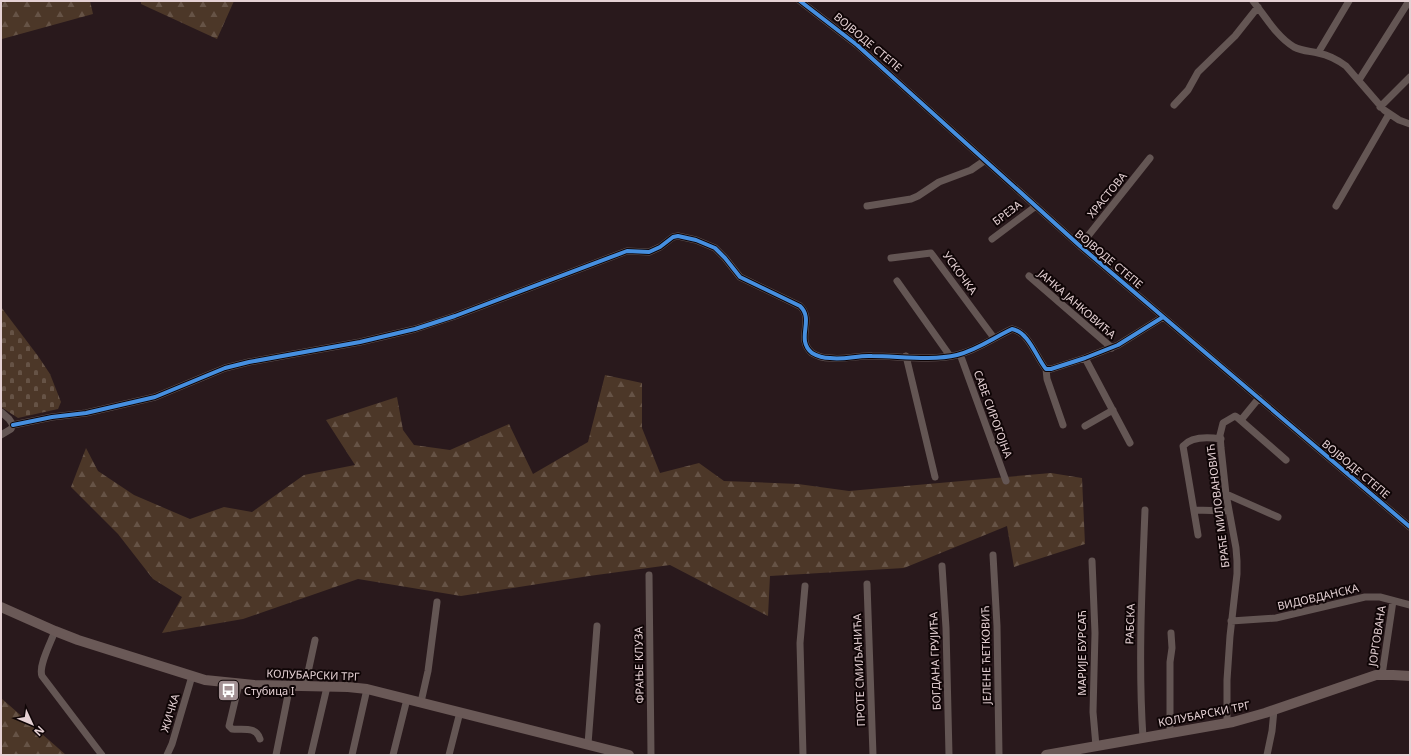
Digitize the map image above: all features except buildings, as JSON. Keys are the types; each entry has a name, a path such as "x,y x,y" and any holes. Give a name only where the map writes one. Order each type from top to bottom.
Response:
{"street":[{"name":"ВОЈВОДЕ СТЕПЕ","path":"800,1 857,45 1080,246 1410,527"},
{"path":"1318,53 1349,1"},
{"path":"1359,80 1409,1"},
{"path":"1174,105 1188,90 1198,72 1235,36 1256,4 1287,42 1306,52 1318,53 1342,63 1359,80 1380,107 1389,114 1410,124"},
{"path":"1380,107 1410,77"},
{"path":"1336,206 1389,114"},
{"name":"ХРАСТОВА","path":"1080,246 1150,158"},
{"path":"867,206 911,199 939,182 971,170 984,160"},
{"name":"БРЕЗА","path":"992,238 1036,206"},
{"path":"1,435 11,429 13,425 52,417 86,413 155,397 225,368 249,362 360,342 415,329 455,316 627,251 649,252 673,237 678,236 696,240 715,248 740,277 800,306 804,310 806,316 804,333 806,346 815,355 828,358 848,359 870,355 950,356 974,349 1012,329 1016,330 1027,338 1046,369 1047,379 1063,425"},
{"name":"УСКОЧКА","path":"891,258 931,253 994,338"},
{"name":"ЈАНКА ЈАНКОВИЋА","path":"1029,276 1112,348"},
{"path":"897,281 950,356"},
{"path":"1046,369 1054,369 1112,348 1164,317"},
{"name":"САВЕ СИРОГОЈНА","path":"960,354 1006,481"},
{"path":"906,356 935,477"},
{"path":"1085,358 1130,443"},
{"path":"1259,398 1240,419 1286,460"},
{"path":"1085,426 1113,410"},
{"path":"1,412 13,425"},
{"name":"БРАЋЕ МИЛОВАНОВИЋ","path":"1227,724 1227,680 1237,561 1226,494 1220,438 1223,423 1235,416 1240,419"},
{"path":"1198,535 1183,446 1192,440 1206,437 1220,438"},
{"path":"1226,494 1278,517"},
{"name":"РАБСКА","path":"1143,738 1140,644 1145,510"},
{"path":"1194,510 1229,511"},
{"name":"ЈЕЛЕНЕ ЋЕТКОВИЋ","path":"993,555 999,755"},
{"name":"МАРИЈЕ БУРСАЋ","path":"1092,561 1095,633 1093,712 1096,746"},
{"name":"БОГДАНА ГРУЈИЋА","path":"942,566 946,628 948,755"},
{"name":"ФРАЊЕ КЛУЗА","path":"649,575 651,755"},
{"name":"ПРОТЕ СМИЉАНИЋА","path":"867,584 873,755"},
{"path":"803,755 800,643 805,586"},
{"name":"ВИДОВДАНСКА","path":"1231,621 1276,618 1365,597 1380,597 1410,605"},
{"name":"ЈОРГОВАНА","path":"1382,675 1393,601"},
{"path":"421,702 428,671 437,602"},
{"name":"КОЛУБАРСКИ ТРГ","path":"1,607 55,632 212,681 239,684 367,689 629,755"},
{"path":"588,744 597,626"},
{"path":"55,632 42,666 42,676 102,755"},
{"path":"1170,734 1171,633"},
{"path":"305,686 315,640"},
{"name":"КОЛУБАРСКИ ТРГ","path":"1046,755 1227,724 1274,710 1366,678 1382,675 1410,676"},
{"name":"ЖИЧКА","path":"167,755 172,744 192,676"},
{"path":"239,684 229,726 232,729 254,731 260,739"},
{"path":"276,755 290,686"},
{"path":"311,755 327,687"},
{"path":"352,755 367,689"},
{"path":"393,755 407,699"},
{"path":"1267,755 1272,731 1274,710"},
{"path":"449,755 460,712"}],"green space":[{"path":"1,1 90,1 93,14 2,39"},
{"path":"141,1 234,1 217,39 141,4"},
{"path":"1,307 50,374 61,402 58,409 18,418 1,407"},
{"path":"605,375 642,383 642,428 660,473 699,463 724,481 798,484 849,491 1051,473 1082,478 1085,544 1014,567 1007,526 904,568 770,576 768,616 670,565 461,596 358,579 243,619 162,633 182,597 153,579 118,534 71,487 86,448 98,471 134,495 190,519 224,507 252,512 304,475 355,465 326,420 397,397 403,430 414,445 450,450 509,424 533,474 588,442"},
{"path":"1,698 66,755 1,755"}],"cycle path":[{"path":"800,1 857,45 1080,246 1410,527"},
{"path":"13,425 52,417 86,413 155,397 225,368 249,362 360,342 415,329 455,316 627,251 649,252 660,247 673,237 678,236 696,240 715,248 740,277 800,306 806,317 805,342 807,348 812,353 825,358 867,356 926,358 947,357 964,353 985,344 1012,329 1018,331 1028,340 1042,364 1046,369 1051,369 1118,345 1163,317"}],"place":[{"name":"Стубица I","path":"229,691"}]}
